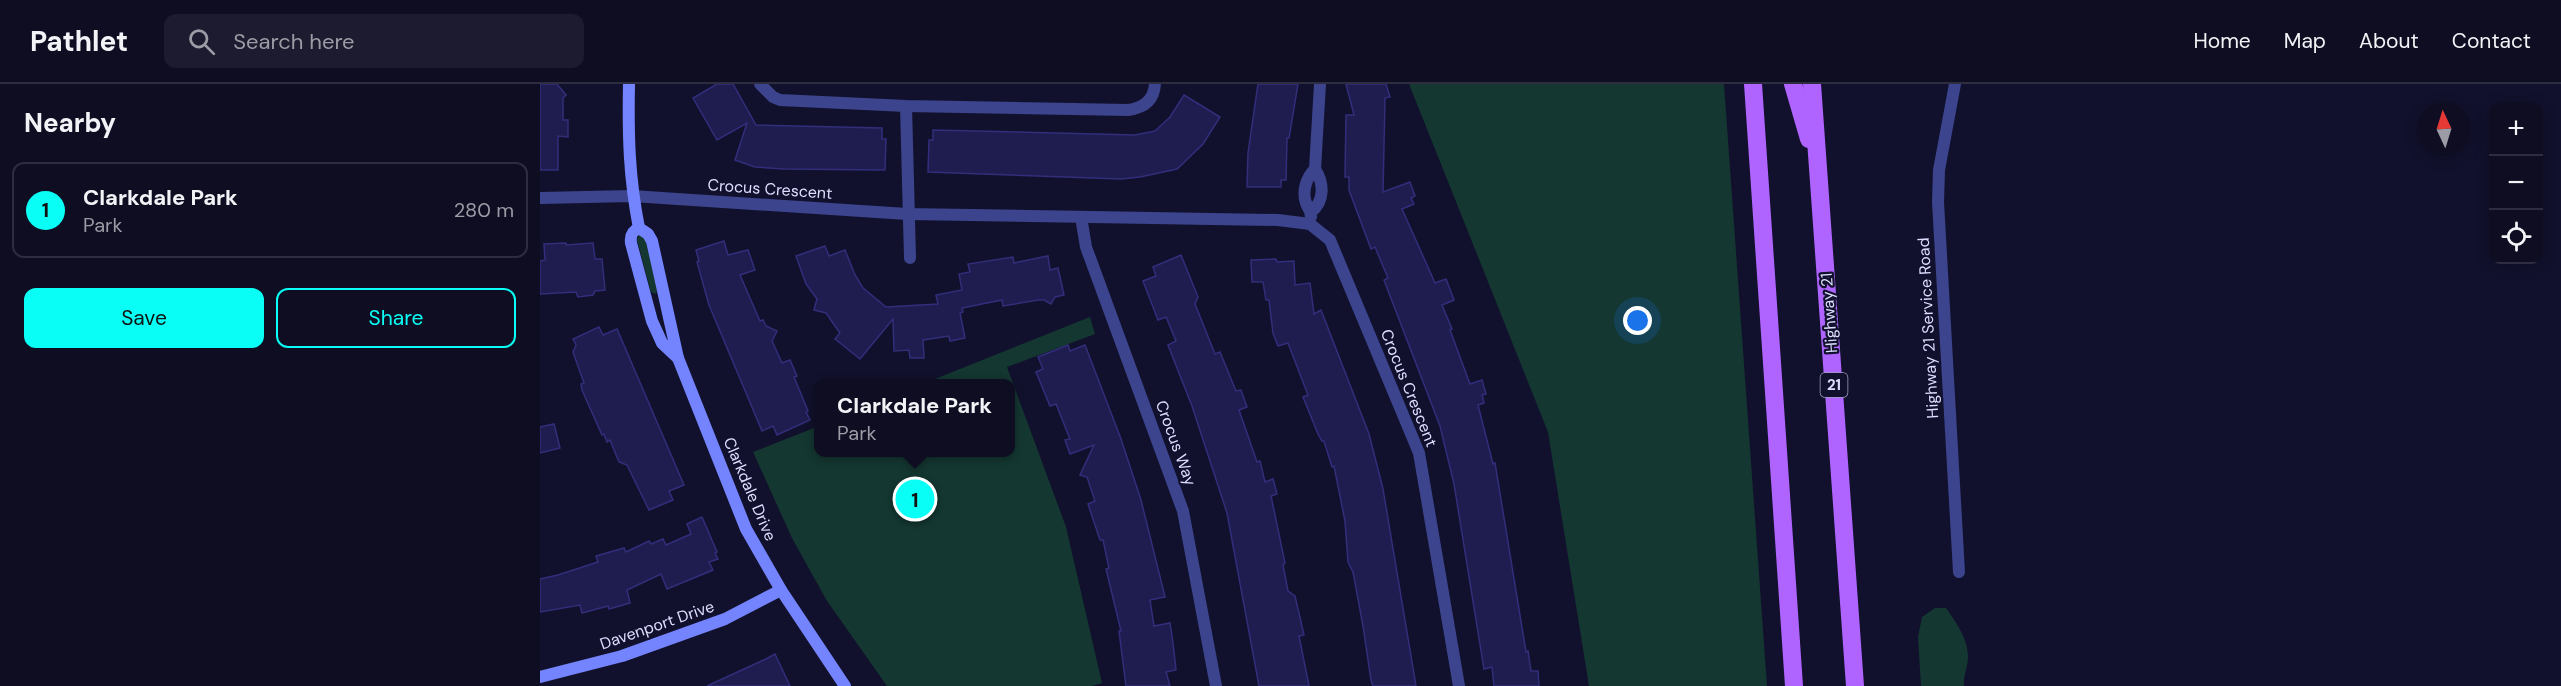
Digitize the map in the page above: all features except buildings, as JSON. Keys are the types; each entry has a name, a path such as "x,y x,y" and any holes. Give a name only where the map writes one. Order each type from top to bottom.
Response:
{"main road":[{"path":"1753,84 1794,686"},
{"path":"1793,84 1819,175"},
{"name":"Highway 21","path":"1812,84 1855,686"}],"street":[{"name":"Clarkdale Drive","path":"629,84 627,151 632,196 639,228 648,234 652,241 678,358 746,529 781,590 845,686"},
{"path":"760,84 773,97 780,100 906,106 1128,110 1139,109 1146,104 1155,92 1155,84"},
{"path":"1311,218 1306,203 1305,188 1309,176 1315,169 1320,84"},
{"name":"Highway 21 Service Road","path":"1955,84 1939,170 1938,202 1959,572"},
{"path":"906,106 907,214 910,258"},
{"name":"Crocus Crescent","path":"540,198 632,196 907,214 1278,220 1311,218 1330,240 1419,453 1459,686"},
{"name":"Crocus Way","path":"1081,217 1086,247 1183,511 1216,686"},
{"name":"Clarkdale Drive","path":"639,228 630,236 652,321 662,343 678,358"},
{"name":"Davenport Drive","path":"540,677 642,649 725,619 781,590"}],"green space":[{"path":"1409,84 1724,84 1767,686 1589,686 1548,432"},
{"path":"639,235 645,237 656,294 651,292 637,240"},
{"path":"1090,317 1095,334 1007,367 1011,379 935,379"},
{"path":"1015,389 1066,527 1102,683 1092,686 887,686 827,601 792,538 753,452 814,428 814,457 1015,457"},
{"path":"1935,608 1946,608 1964,637 1968,657 1964,686 1921,686 1918,637 1922,617"}],"place":[{"name":"Clarkdale Park","path":"915,499"}]}
